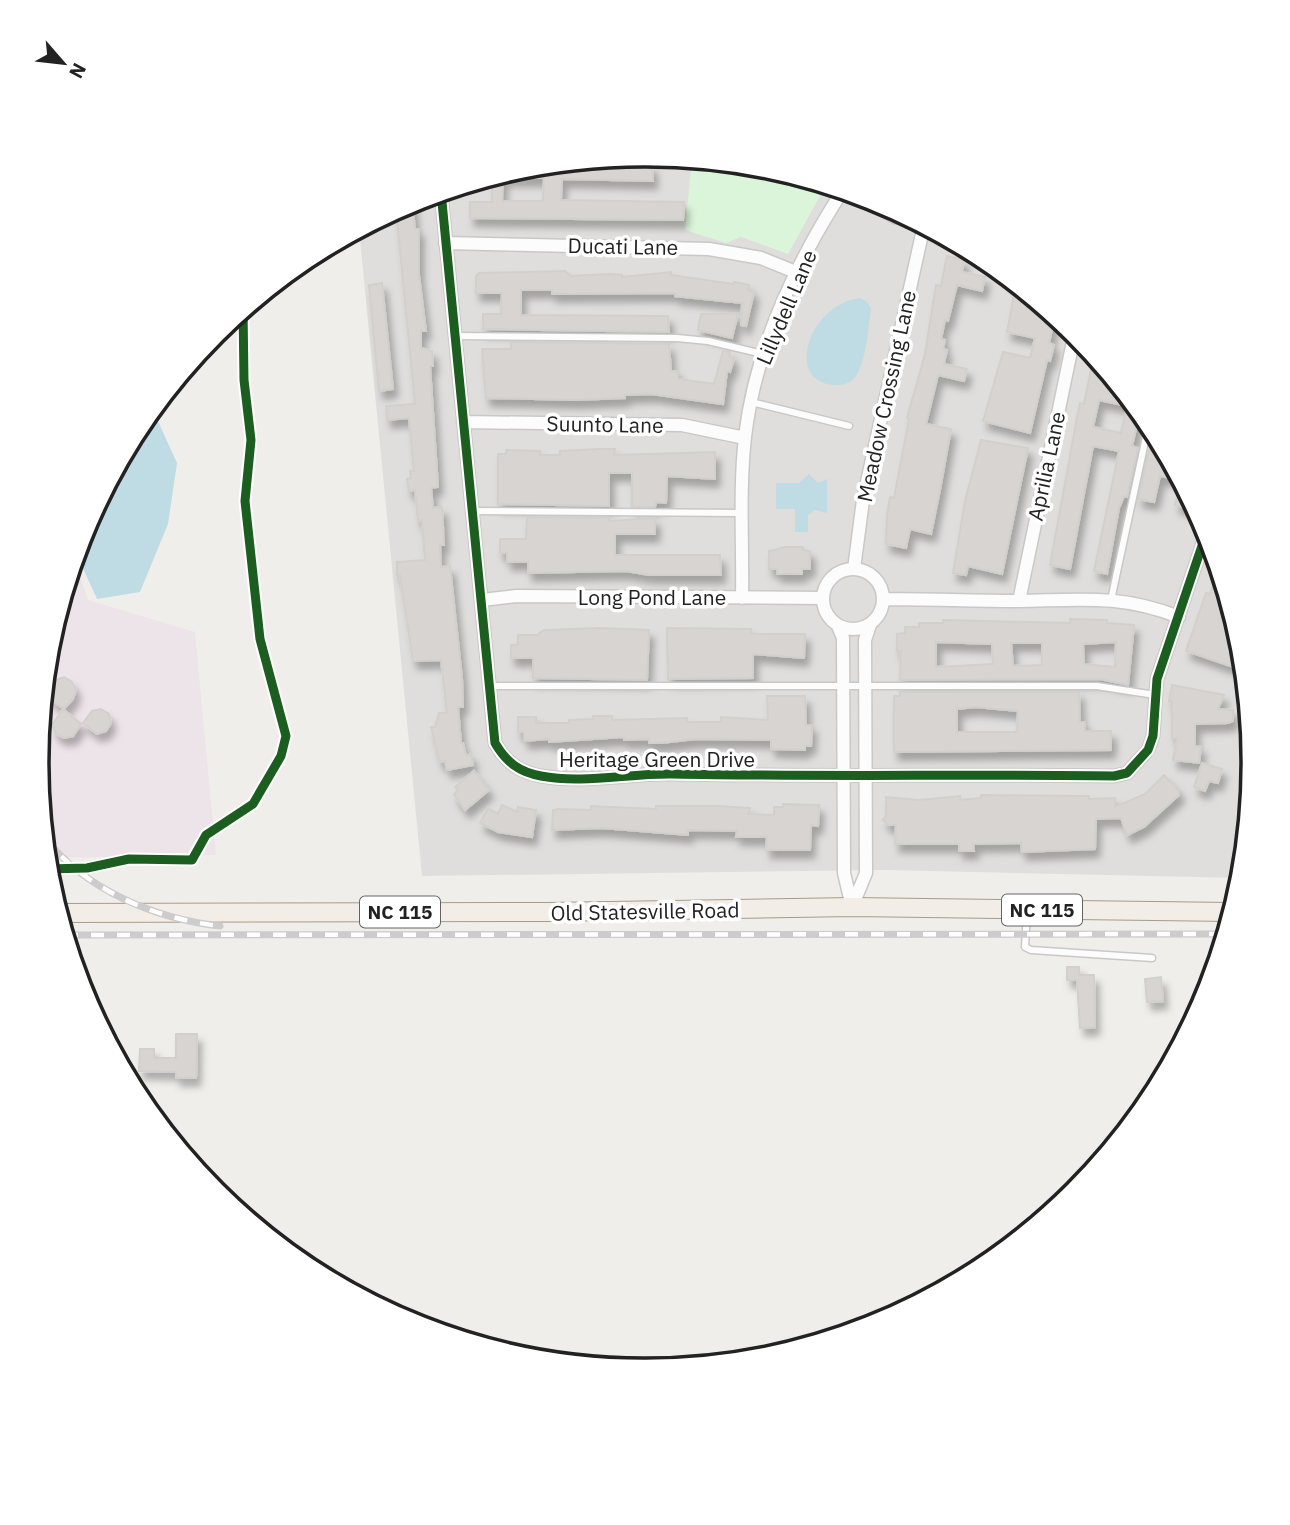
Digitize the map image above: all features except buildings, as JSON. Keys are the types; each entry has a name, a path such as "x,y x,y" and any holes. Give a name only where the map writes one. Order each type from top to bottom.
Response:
{"main road":[{"name":"Old Statesville Road","path":"68,913 547,912 852,907 1222,912"}],"street":[{"name":"Lillydell Lane","path":"742,598 745,438 751,402 763,354 798,272 838,199"},
{"name":"Heritage Green Drive","path":"443,202 495,743 513,766 527,773 562,778 651,774 865,778 1114,776 1127,773 1148,750 1153,736 1154,695 1201,549"},
{"name":"Meadow Crossing Lane","path":"855,569 863,500 922,235"},
{"name":"Ducati Lane","path":"445,243 696,248 736,252 798,272"},
{"name":"Aprilia Lane","path":"1019,601 1020,582 1072,347"},
{"name":"Suunto Lane","path":"463,422 682,425 745,438"},
{"path":"855,569 867,572 877,579 884,599 879,615 870,625 864,640 866,873 852,907 845,873 843,638 838,626 830,618 823,598 833,577 855,569"},
{"name":"Long Pond Lane","path":"482,600 516,596 823,598"},
{"path":"884,599 1111,600 1138,602 1179,617"},
{"path":"838,626 849,629 870,625"}],"lane":[{"path":"455,336 677,338 708,341 763,354"},
{"path":"751,402 849,426"},
{"path":"1111,600 1146,439"},
{"path":"472,511 743,513"},
{"path":"489,686 1097,686 1154,695"},
{"path":"1027,910 1025,947 1031,950 1152,958"}],"shaded area":[{"path":"645,166 723,172 761,178 837,198 909,228 943,246 976,267 1038,314 1093,370 1118,400 1141,431 1180,499 1196,534 1221,608 1236,685 1240,724 1240,801 1230,878 886,870 422,876 360,239 381,228 453,198 491,187 529,178 606,168"},
{"path":"80,575 88,600 195,632 216,855 57,858 50,801 50,724 60,646"}],"green space":[{"path":"691,169 761,178 821,194 788,254 741,237 726,243 685,230"}],"water":[{"path":"860,298 871,308 860,369 846,384 821,382 810,373 807,359 808,344 815,328 827,314 842,304"},
{"path":"157,420 177,463 168,524 140,592 97,599 82,567 110,499"},
{"path":"809,474 818,483 827,479 827,513 815,510 808,515 808,532 795,532 795,509 776,509 776,483 799,483"}],"railway":[{"path":"56,850 80,872 123,899 171,917 220,926"},
{"path":"75,935 1215,934"}],"cycle path":[{"path":"442,202 495,743 509,761 526,772 573,779 657,774 1114,776 1127,773 1148,750 1153,736 1157,679 1201,548"},
{"path":"58,869 87,868 129,859 192,860 206,835 253,804 281,756 286,736 260,639 245,501 251,440 244,380 243,322"}]}
